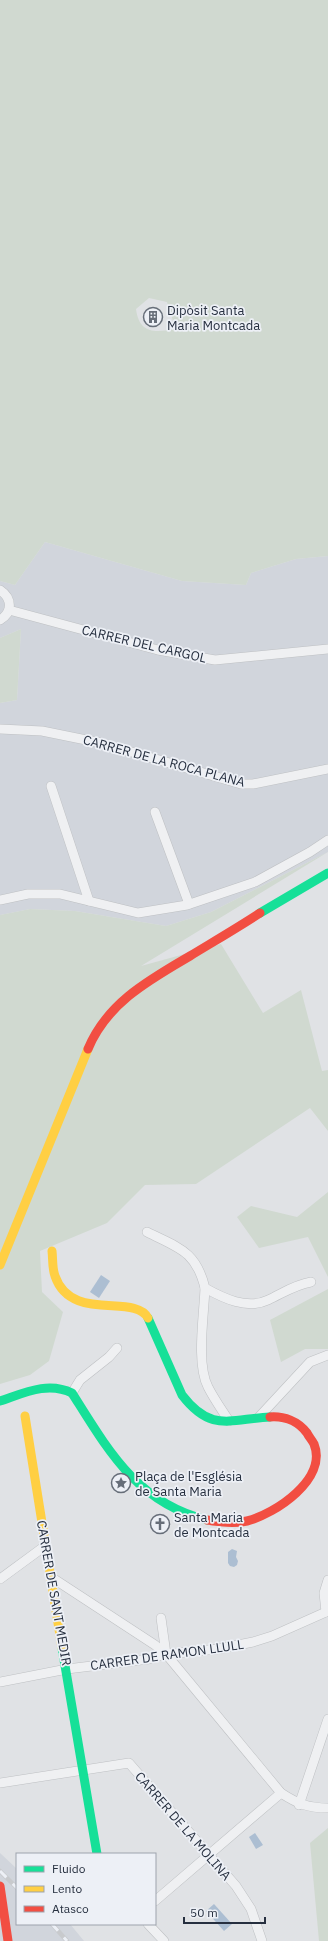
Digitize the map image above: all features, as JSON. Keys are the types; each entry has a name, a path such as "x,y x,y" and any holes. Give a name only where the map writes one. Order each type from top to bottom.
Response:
{"street":[{"path":"0,590 8,597 9,610 0,620"},
{"name":"CARRER DEL CARGOL","path":"9,610 158,650 215,660 328,649"},
{"name":"CARRER DE LA ROCA PLANA","path":"0,729 42,731 101,743 241,784 253,784 328,769"},
{"path":"51,786 88,901"},
{"path":"155,812 189,904"},
{"path":"0,900 28,894 60,894 138,913 189,904 255,882 310,852 328,840"},
{"path":"0,1265 93,1037 111,1012 139,986 328,873"},
{"path":"147,1232 185,1251 192,1258 202,1273 205,1288 202,1361 204,1375 208,1386 229,1421"},
{"path":"0,1401 46,1387 61,1387 72,1393 120,1465 148,1493 171,1507 223,1522 247,1522 260,1518 293,1498 310,1482 315,1472 318,1463 315,1445 304,1428 297,1422 280,1417 259,1417 214,1422 201,1415 187,1403 151,1321 142,1309 86,1304 72,1297 58,1282 55,1275 52,1251"},
{"path":"205,1288 230,1300 245,1304 256,1304 266,1301 297,1284 310,1282"},
{"path":"72,1393 80,1380 110,1357 117,1348"},
{"path":"259,1417 310,1362 328,1355"},
{"name":"CARRER DE SANT MEDIR","path":"25,1416 45,1546 67,1669 97,1853"},
{"path":"0,1579 45,1546"},
{"path":"51,1577 155,1645 166,1654 281,1794 299,1805 328,1808"},
{"path":"327,1611 324,1593 328,1580"},
{"name":"CARRER DE RAMON LLULL","path":"0,1682 67,1669 149,1659 166,1654 218,1649 253,1642 272,1636 327,1611"},
{"path":"161,1618 166,1654"},
{"path":"299,1805 328,1719"},
{"name":"CARRER DE LA MOLINA","path":"0,1783 129,1763 236,1886 251,1909 262,1941"},
{"path":"156,1900 281,1794"},
{"path":"0,1886 2,1897 2,1917 8,1941"},
{"path":"149,1925 164,1941"}],"shaded area":[{"path":"0,0 328,0 328,556 296,559 251,573 246,585 182,581 45,542 15,585 0,581","holes":["149,298 167,302 174,324 174,329 154,331 149,330 140,323 136,309"]},
{"path":"45,542 182,581 246,585 251,573 296,559 328,556 328,852 211,912 166,926 75,911 30,909 0,915 0,703 17,700 21,629 0,638 0,581 15,585"},
{"path":"21,629 17,700 0,703 0,638"},
{"path":"328,852 141,966 221,944 263,1013 301,990 322,1071 328,1070 328,1131 310,1108 196,1184 145,1185 107,1223 40,1251 42,1292 63,1312 49,1361 30,1375 0,1384 0,915 30,909 75,911 166,926 211,912"},
{"path":"328,1192 328,1277 308,1237 259,1248 237,1217 251,1206 297,1217"},
{"path":"328,1289 328,1349 305,1349 281,1362 270,1320"},
{"path":"328,1828 328,1941 319,1941 310,1843"},
{"path":"0,1853 16,1868 16,1925 71,1925 84,1941 0,1941"}],"water":[{"path":"101,1275 110,1281 99,1298 90,1292"},
{"path":"232,1549 237,1551 236,1557 238,1561 237,1565 234,1567 230,1566 228,1563 228,1552"},
{"path":"255,1833 263,1845 256,1849 249,1837"},
{"path":"214,1904 232,1924 224,1931 206,1911"}],"railway":[{"path":"0,1871 16,1887"},
{"path":"53,1925 67,1941"}],"traffic: fast":[{"path":"260,913 328,873"},
{"path":"148,1318 182,1395 192,1407 202,1415 222,1421 270,1417"},
{"path":"0,1401 45,1388 54,1388 72,1393 98,1434 127,1472 161,1501 183,1512 207,1520"},
{"path":"62,1648 97,1853"}],"traffic: slow":[{"path":"0,1265 88,1049"},
{"path":"52,1251 55,1276 63,1290 74,1299 88,1303 130,1308 141,1311 148,1318"},
{"path":"25,1416 62,1648"}],"traffic: jam":[{"path":"88,1049 106,1018 131,994 159,974 260,913"},
{"path":"207,1520 237,1522 247,1521 258,1517 284,1503 306,1482 313,1470 316,1457 314,1444 307,1433 295,1422 285,1418 270,1417"},
{"path":"0,1886 8,1941"}],"place":[{"name":"Dipòsit Santa Maria Montcada","path":"153,317"},
{"name":"Plaça de l'Església de Santa Maria","path":"121,1483"},
{"name":"Santa Maria de Montcada","path":"160,1524"}]}
